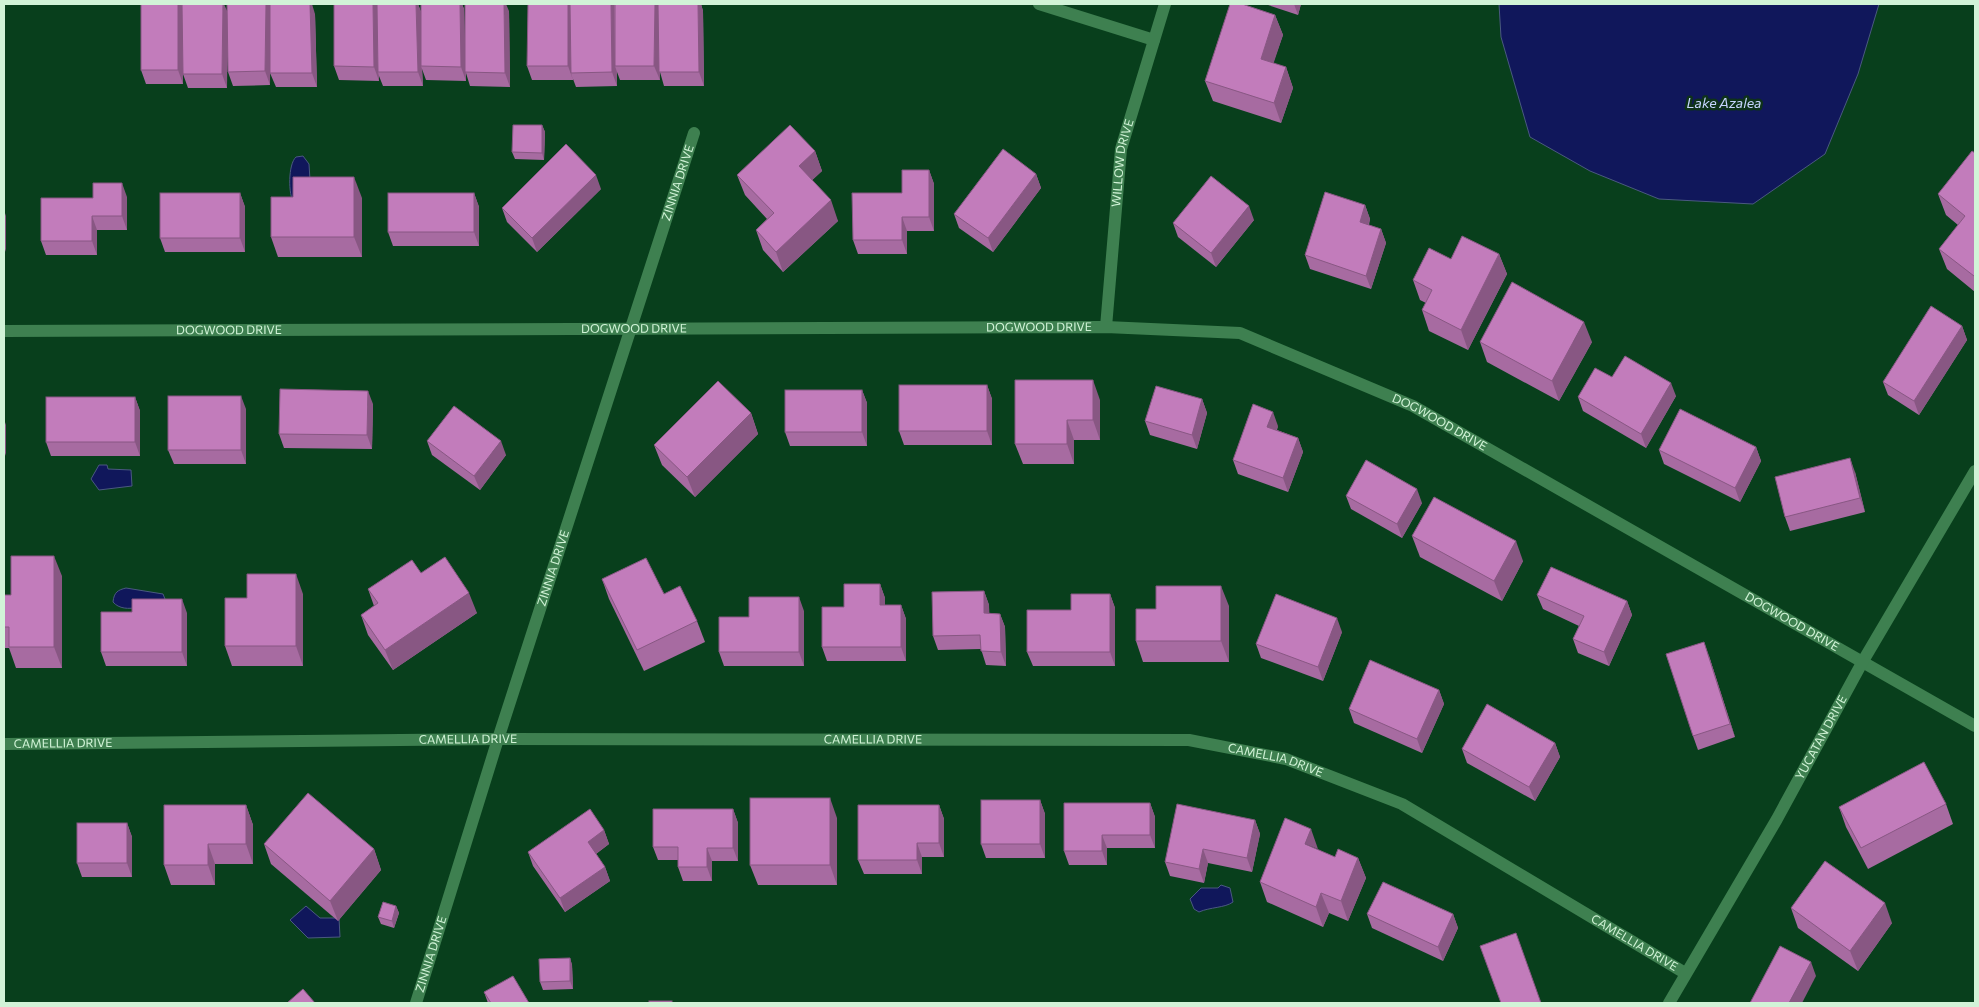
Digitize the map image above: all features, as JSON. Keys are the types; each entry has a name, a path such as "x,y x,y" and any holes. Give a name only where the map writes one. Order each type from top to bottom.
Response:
{"street":[{"path":"1039,4 1154,40"},
{"name":"WILLOW DRIVE","path":"1106,327 1121,149 1165,4"},
{"name":"ZINNIA DRIVE","path":"416,1003 498,740 694,133"},
{"name":"DOGWOOD DRIVE","path":"4,331 631,327 1106,327 1240,333 1413,406 1975,726"},
{"name":"YUCATAN DRIVE","path":"1668,1003 1777,819 1863,661 1975,471"},
{"name":"CAMELLIA DRIVE","path":"4,744 498,740 1189,740 1286,759 1402,804 1685,973"}],"water":[{"name":"Lake Azalea","path":"1499,4 1879,4 1858,74 1825,154 1753,204 1659,199 1590,171 1530,137 1501,37"},
{"path":"303,156 309,164 311,196 294,203 290,187 291,166 296,157"},
{"path":"99,465 107,465 108,469 131,470 132,486 99,490 91,479"},
{"path":"126,588 163,594 165,599 138,607 124,608 113,602 117,592"},
{"path":"1221,885 1230,888 1233,902 1199,912 1194,909 1190,899 1201,888 1218,888"},
{"path":"306,906 320,918 339,918 340,937 308,938 290,920"}],"building":[{"path":"141,4 178,4 178,70 141,70"},
{"path":"182,4 223,4 222,74 183,74"},
{"path":"227,4 266,4 265,71 228,72"},
{"path":"270,4 310,4 312,73 270,73"},
{"path":"334,4 373,4 374,67 334,66"},
{"path":"377,4 416,4 418,72 378,72"},
{"path":"421,4 460,4 461,67 421,66"},
{"path":"465,4 504,4 505,73 465,72"},
{"path":"528,4 568,4 568,66 527,66"},
{"path":"570,4 611,4 612,72 571,73"},
{"path":"615,4 655,4 654,66 615,66"},
{"path":"658,4 698,4 699,72 659,72"},
{"path":"1230,4 1242,4 1275,15 1261,59 1286,67 1274,103 1205,81"},
{"path":"513,125 542,125 542,153 512,152"},
{"path":"790,125 815,151 799,166 831,200 776,252 756,230 774,213 737,175"},
{"path":"566,144 596,175 532,238 502,208"},
{"path":"1003,149 1036,174 988,238 954,214"},
{"path":"1972,151 1975,153 1974,276 1939,249 1965,216 1938,194"},
{"path":"902,170 929,170 929,217 902,217 902,240 853,240 852,193 902,193"},
{"path":"1211,176 1249,206 1211,253 1173,223"},
{"path":"293,177 354,177 354,237 271,237 271,197 293,197"},
{"path":"93,183 122,183 122,216 92,216 92,241 41,241 41,198 93,198"},
{"path":"1325,192 1365,205 1360,222 1381,229 1366,276 1305,255"},
{"path":"160,193 240,193 240,238 160,238"},
{"path":"388,193 474,193 474,232 388,232"},
{"path":"1462,236 1499,254 1461,330 1422,310 1432,290 1413,280 1429,248 1451,259"},
{"path":"1512,282 1584,322 1552,381 1480,342"},
{"path":"1931,306 1962,326 1914,401 1883,382"},
{"path":"1625,356 1671,383 1641,434 1578,397 1595,368 1612,377"},
{"path":"1015,380 1093,380 1093,420 1067,420 1067,444 1015,444"},
{"path":"718,381 751,413 687,477 654,445"},
{"path":"899,385 987,385 987,431 899,431"},
{"path":"1156,386 1202,399 1192,435 1145,421"},
{"path":"280,389 368,391 367,435 279,434"},
{"path":"785,390 862,390 862,432 785,432"},
{"path":"168,396 241,396 241,450 168,450"},
{"path":"46,397 135,397 135,442 46,442"},
{"path":"1253,404 1273,412 1267,427 1298,438 1283,478 1233,460"},
{"path":"454,406 501,441 474,476 427,441"},
{"path":"1680,409 1756,447 1735,488 1659,450"},
{"path":"1850,458 1860,498 1785,517 1775,477"},
{"path":"1366,460 1417,489 1397,524 1346,496"},
{"path":"1434,497 1516,541 1494,581 1412,536"},
{"path":"11,556 54,556 54,647 9,647 9,627 4,627 4,595 11,595"},
{"path":"445,557 469,593 385,650 361,615 378,603 368,589 412,560 421,573"},
{"path":"646,558 664,594 680,586 697,621 637,650 602,579"},
{"path":"1551,567 1627,601 1604,652 1573,639 1584,616 1537,595"},
{"path":"247,574 296,574 296,646 225,646 225,598 247,598"},
{"path":"844,584 880,584 880,605 901,605 901,647 822,647 822,607 844,607"},
{"path":"1156,586 1221,586 1221,641 1136,641 1136,609 1156,609"},
{"path":"984,591 984,613 1000,614 1001,652 981,651 980,635 933,636 932,592"},
{"path":"1071,594 1110,594 1110,652 1027,652 1027,610 1071,610"},
{"path":"1276,594 1337,618 1318,667 1256,644"},
{"path":"749,597 799,597 799,652 719,652 719,617 749,617"},
{"path":"132,599 182,599 182,652 101,652 101,612 132,612"},
{"path":"1704,642 1730,724 1693,736 1666,654"},
{"path":"1370,660 1439,690 1417,739 1349,709"},
{"path":"1487,704 1555,743 1529,787 1462,749"},
{"path":"1924,762 1946,804 1861,848 1839,807"},
{"path":"308,793 374,849 330,901 264,844"},
{"path":"750,798 830,798 830,865 750,865"},
{"path":"981,800 1040,800 1040,844 981,844"},
{"path":"1064,803 1150,803 1150,835 1102,835 1102,851 1064,851"},
{"path":"1177,804 1255,820 1247,858 1203,849 1199,869 1165,862"},
{"path":"164,805 246,805 246,844 208,844 208,865 164,865"},
{"path":"858,805 939,805 939,843 917,843 917,860 858,860"},
{"path":"590,809 604,830 588,842 605,867 560,898 528,852"},
{"path":"653,809 733,809 733,848 707,848 707,867 678,867 678,847 653,847"},
{"path":"1285,818 1311,829 1305,844 1335,857 1338,849 1358,858 1341,901 1321,893 1316,907 1260,882"},
{"path":"77,823 127,823 127,863 77,863"},
{"path":"1825,861 1885,903 1850,951 1791,908"},
{"path":"1383,882 1453,914 1438,947 1367,914"},
{"path":"383,902 396,906 392,921 378,917"},
{"path":"1516,933 1541,1003 1501,1003 1480,946"},
{"path":"1780,946 1811,962 1789,1003 1750,1003"},
{"path":"570,958 570,981 540,982 539,959"},
{"path":"513,976 529,1003 491,1003 484,992"},
{"path":"303,989 315,1003 287,1003"},
{"path":"649,1001 672,1001 672,1003 649,1003"}]}
